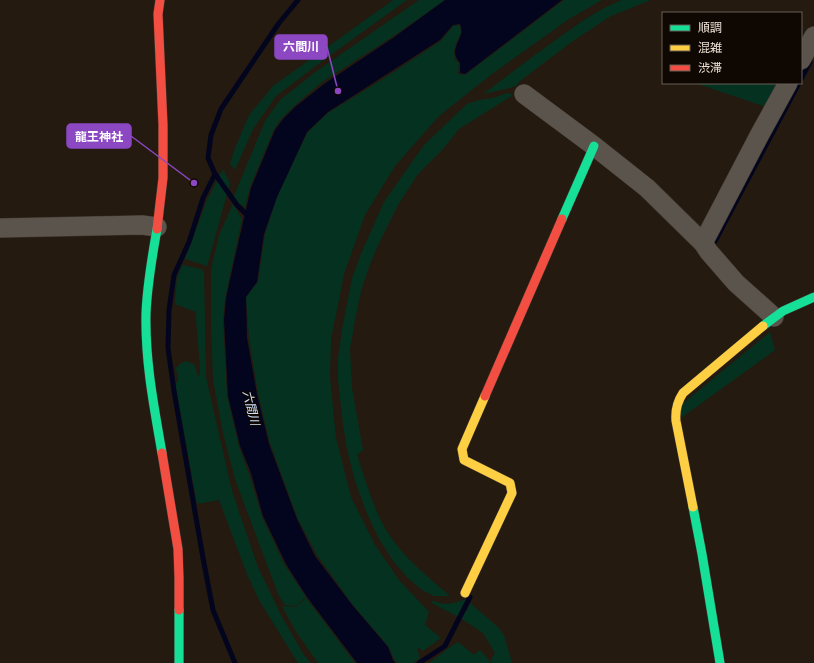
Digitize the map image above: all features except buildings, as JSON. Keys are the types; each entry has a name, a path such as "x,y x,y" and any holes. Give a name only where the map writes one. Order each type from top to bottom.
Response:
{"street":[{"path":"160,0 158,14 163,125 163,178 150,226 146,314 147,349 151,389 178,549 180,572 179,663"},
{"path":"802,58 814,36"},
{"path":"706,246 760,134 787,84"},
{"path":"524,94 647,188 706,246 736,283 774,317"},
{"path":"465,593 512,493 510,483 464,460 462,449 542,262 594,146"},
{"path":"0,228 150,226"},
{"path":"720,663 702,554 676,421 675,411 677,402 683,393 774,317 783,311 814,297"}],"green space":[{"path":"393,0 407,0 276,96 253,129 235,170 230,164 249,115 273,86"},
{"path":"419,0 445,0 392,37 322,82 294,106 274,129 250,187 245,207 237,202 234,196 265,121 280,100 314,73"},
{"path":"564,0 602,0 569,19 492,74 439,116 395,166 365,215 344,274 331,339 330,377 336,438 351,497 375,545 399,580 429,612 425,625 441,638 423,651 419,648 417,649 420,658 413,663 397,663 389,647 353,605 317,555 298,519 270,443 258,393 249,338 246,297 258,282 265,234 277,197 307,133 328,113 441,41 453,26 460,25 461,33 454,51 455,60 459,63 458,74 465,75"},
{"path":"622,0 651,0 611,16 573,41 520,81 516,86 483,94 578,24 599,11"},
{"path":"698,84 780,84 769,108"},
{"path":"507,93 513,95 459,129 443,149 418,174 398,205 370,264 361,291 350,349 352,388 363,450 357,455 367,485 378,514 394,542 417,567 450,596 434,596 422,590 407,577 393,561 378,537 366,511 355,481 347,449 338,380 338,358 342,330 352,278 384,202 424,145 467,104"},
{"path":"223,169 230,183 207,266 185,259 207,200"},
{"path":"233,204 242,219 225,299 223,320 227,396 239,447 262,517 284,564 306,597 296,606 285,605 279,596 235,479 223,433 213,380 211,269 219,235"},
{"path":"182,265 201,269 204,272 206,377 231,487 240,515 258,567 282,617 304,655 311,663 298,663 259,600 247,574 219,500 197,504 175,383 178,381 176,368 186,361 194,364 198,376 200,375 196,312 175,304 177,278"},
{"path":"770,332 775,350 681,418 681,405"},
{"path":"306,598 355,663 318,663 295,630 282,606 296,607"},
{"path":"466,599 462,608 467,611 470,603 498,627 504,635 512,663 492,663 491,660 495,653 483,633 462,619 432,603 432,601 448,604"},
{"path":"458,642 474,655 480,650 490,663 429,663"}],"water":[{"path":"445,0 562,0 465,74 460,73 460,63 455,52 461,33 461,26 460,24 453,25 440,40 328,112 307,132 277,197 264,234 257,282 246,297 247,338 257,394 269,444 297,519 315,556 353,606 388,647 395,663 357,663 307,597 286,564 263,516 251,473 240,446 228,396 224,320 226,298 251,188 275,130 283,119 295,107 324,84 393,38"}],"waterway":[{"path":"250,216 237,205 215,174 208,158 211,135 221,109 279,23 298,0"},
{"path":"802,77 810,62"},
{"path":"709,247 714,243 798,84"},
{"path":"215,174 203,198 189,242 174,275 169,310 168,348 174,391 213,610 235,663"},
{"path":"419,663 445,646 470,597"}],"traffic: fast":[{"path":"562,219 594,146"},
{"path":"157,229 147,292 146,332 151,384 162,453"},
{"path":"763,326 783,311 814,297"},
{"path":"693,507 720,663"},
{"path":"179,610 179,663"}],"traffic: slow":[{"path":"693,507 676,421 676,410 679,400 683,393 763,326"},
{"path":"465,593 512,493 510,483 464,460 462,449 485,396"}],"traffic: jam":[{"path":"157,229 163,178 163,125 158,14 160,0"},
{"path":"485,396 562,219"},
{"path":"162,453 178,549 179,610"}],"place":[{"name":"六間川","path":"338,91"},
{"name":"龍王神社","path":"194,183"}]}
